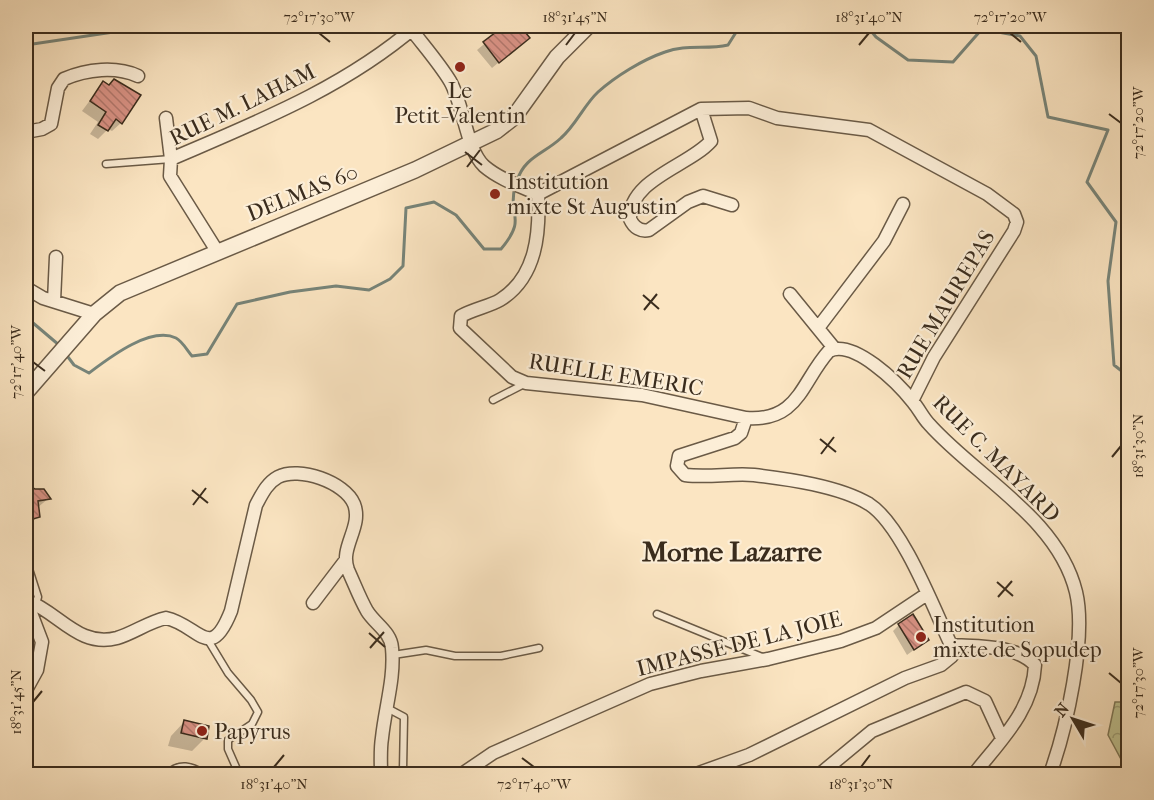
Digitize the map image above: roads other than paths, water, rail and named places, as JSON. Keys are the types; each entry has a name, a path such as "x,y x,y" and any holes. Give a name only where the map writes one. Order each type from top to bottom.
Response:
{"street":[{"name":"DELMAS 60","path":"26,392 94,314 120,293 415,170 472,143 514,117 557,57 588,26"},
{"path":"414,27 450,81 460,104 475,153 485,167 538,194"},
{"name":"RUE M. LAHAM","path":"217,251 170,176 171,159 285,111 366,66 414,27"},
{"path":"26,132 42,129 51,124 58,88 64,79 114,69 123,69 138,76"},
{"name":"RUE MAUREPAS","path":"538,194 701,109 749,108 777,118 869,130 987,194 1014,214 1017,222 1014,231 940,348 912,401"},
{"path":"701,109 711,141 648,186 632,207 630,219 634,226 644,231 659,224 688,202 704,196 732,205"},
{"path":"166,118 171,159"},
{"name":"RUELLE EMERIC","path":"538,194 539,220 535,254 520,281 500,300 479,306 461,316 460,328 512,377 526,383 642,395 746,418"},
{"path":"818,328 884,241 903,204"},
{"path":"54,301 56,257"},
{"path":"26,288 54,301 94,314"},
{"path":"696,774 749,754 905,678 940,664 952,656 951,645 913,564 896,536 871,505 830,489 753,475 707,478 686,475 677,466 678,456 735,438 741,433 746,418 759,419 779,413 792,405 801,396 823,357 834,348 790,294"},
{"name":"RUE C. MAYARD","path":"834,348 844,348 875,364 912,401 928,424 1027,513 1066,563 1076,593 1081,626 1063,738 1050,774"},
{"path":"30,602 69,629 95,639 117,638 166,618 208,640 220,633 225,626 256,505 263,492 279,476 289,473 330,481 348,495 354,505 356,516 345,561 314,603"},
{"path":"345,561 366,609 390,637 393,655 381,740 381,774"},
{"name":"IMPASSE DE LA JOIE","path":"462,774 492,753 650,684 701,670 768,659 841,641 876,628 927,594"},
{"path":"26,690 37,670 42,642 30,602"},
{"path":"951,645 1006,650 1028,658 1035,665 1034,677 1024,711 974,774"},
{"path":"820,774 872,731 966,692 985,701 1002,738"}],"lane":[{"path":"106,164 171,159"},
{"path":"493,400 526,383"},
{"path":"29,569 38,597 30,602"},
{"path":"657,614 768,659"},
{"path":"208,640 228,673 258,712 252,724 228,740 228,749 239,774"},
{"path":"393,655 426,650 454,656 501,656 539,648"},
{"path":"387,708 404,717 403,770"},
{"path":"167,774 176,767 184,766 192,767 205,774"}],"waterway":[{"path":"26,45 154,26"},
{"path":"517,181 524,166 566,133 593,97 613,80 638,64 665,52 681,48 728,45 740,26"},
{"path":"867,26 876,37 908,60 953,62 982,29 1020,36 1036,56 1048,117 1108,130 1087,182 1116,222 1108,281 1114,365 1128,376"},
{"path":"65,353 74,365 89,373 130,345 154,336 166,335 176,338 192,356 207,354 237,304 290,292 336,286 369,290 390,279 403,266 406,208 434,202 456,215 484,249 501,249 509,238 515,223 513,204 515,187"},
{"path":"26,317 59,345"}],"place":[{"name":"Le Petit-Valentin","path":"460,67"},
{"name":"Institution mixte St Augustin","path":"495,194"},
{"name":"Institution mixte de Sopudep","path":"921,637"},
{"name":"Papyrus","path":"202,731"}],"district":[{"name":"Morne Lazarre","path":"732,551"}]}
